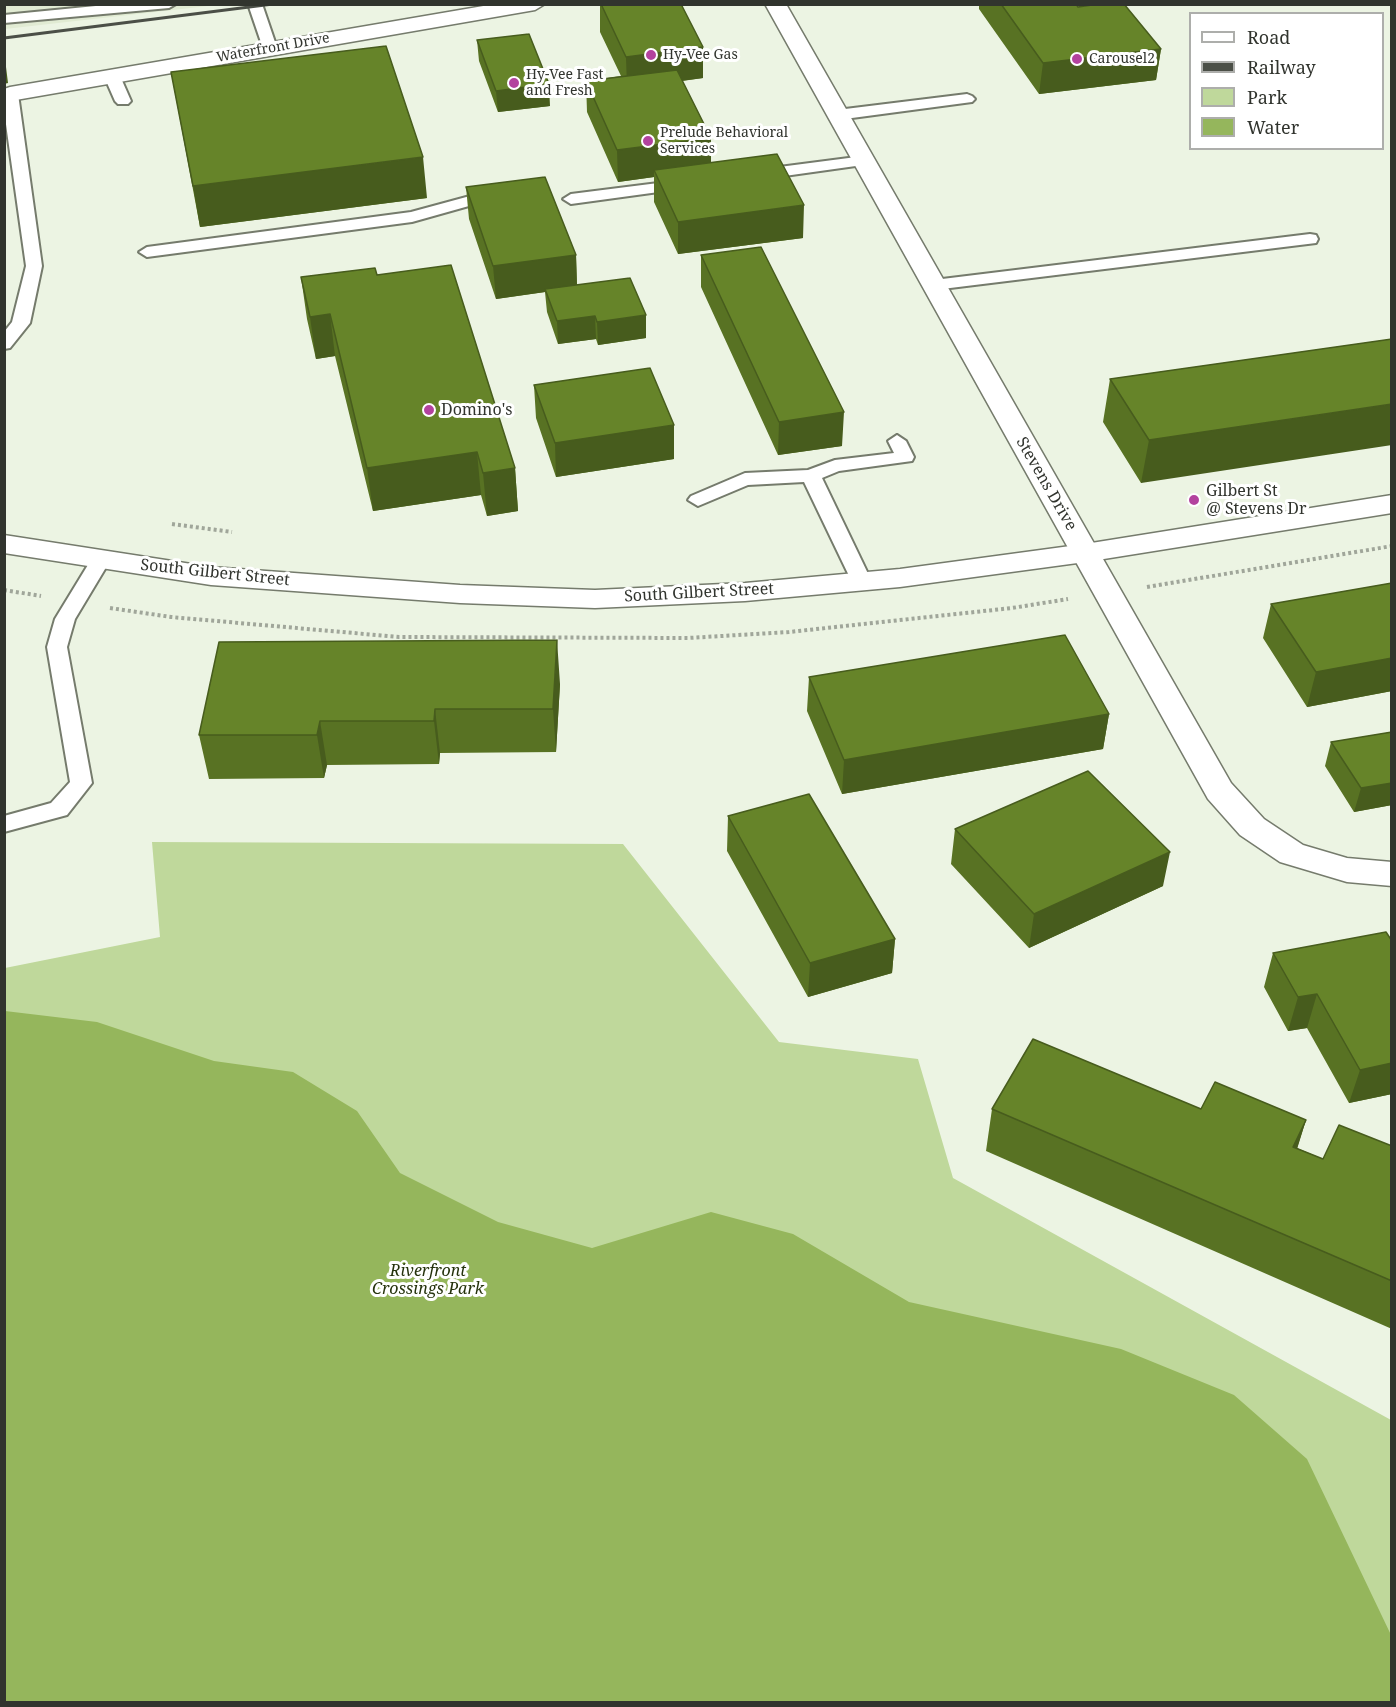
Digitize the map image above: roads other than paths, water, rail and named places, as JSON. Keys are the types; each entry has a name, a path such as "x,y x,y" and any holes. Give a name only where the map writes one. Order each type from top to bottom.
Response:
{"street":[{"name":"Waterfront Drive","path":"10,94 536,4"},
{"name":"Stevens Drive","path":"775,4 1219,791 1252,827 1292,854 1347,870 1392,874"},
{"name":"South Gilbert Street","path":"4,544 211,576 460,594 595,599 753,591 862,582 1085,553 1392,504"}],"lane":[{"path":"4,19 169,4"},
{"path":"255,4 270,48"},
{"path":"112,76 123,101"},
{"path":"4,344 21,323 34,266 10,94"},
{"path":"837,115 967,99"},
{"path":"735,178 864,161"},
{"path":"570,199 700,183"},
{"path":"147,252 412,217 470,201"},
{"path":"934,285 1310,239"},
{"path":"698,500 745,479 811,476 835,466 905,457 897,441"},
{"path":"811,476 862,582"},
{"path":"4,824 59,809 81,783 57,647 65,620 101,559"}],"water":[{"name":"Riverfront Crossings Park","path":"5,1011 97,1022 214,1061 293,1072 357,1111 400,1173 498,1222 592,1248 711,1212 793,1234 909,1302 1121,1349 1234,1395 1307,1459 1391,1635 1391,1702 5,1702"}],"railway":[{"path":"4,38 273,4"}],"place":[{"name":"Hy-Vee Gas","path":"651,55"},
{"name":"Carousel2","path":"1077,59"},
{"name":"Hy-Vee Fast and Fresh","path":"514,83"},
{"name":"Prelude Behavioral Services","path":"648,141"},
{"name":"Domino's","path":"429,410"},
{"name":"Gilbert St @ Stevens Dr","path":"1194,500"}]}
